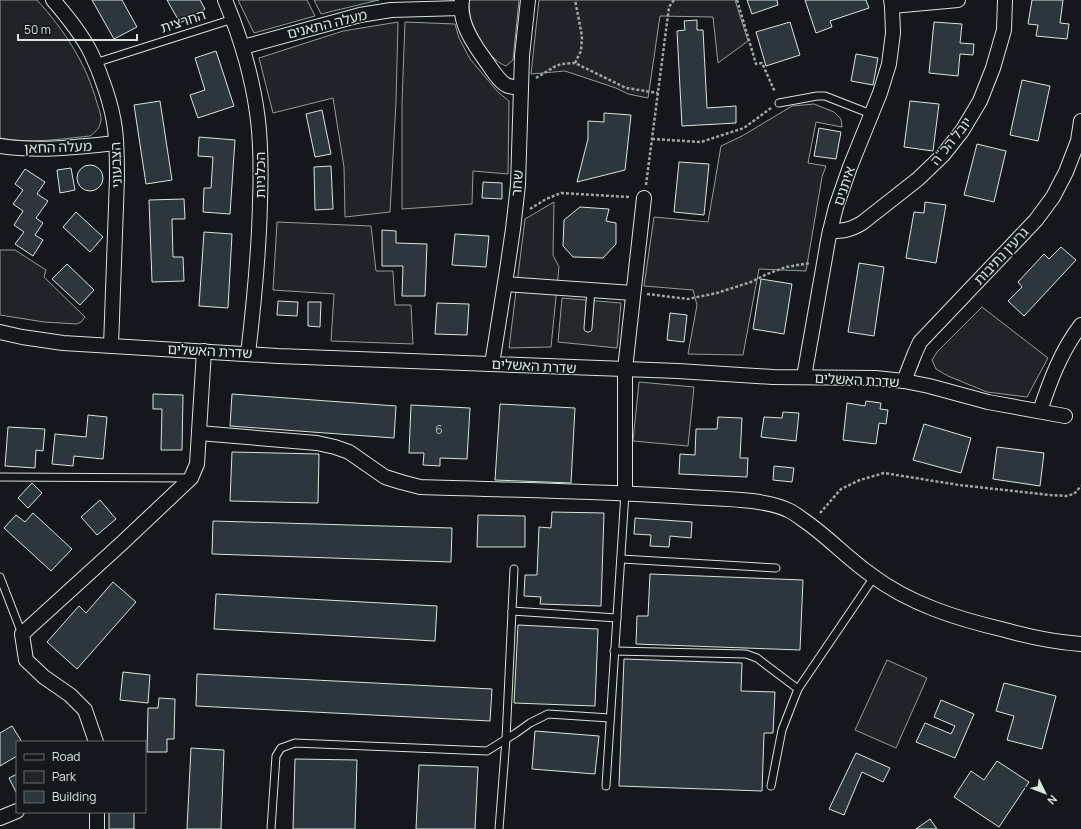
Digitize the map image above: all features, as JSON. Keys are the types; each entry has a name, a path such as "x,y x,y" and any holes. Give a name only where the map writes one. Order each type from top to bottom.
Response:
{"street":[{"name":"הצבעוני","path":"53,0 63,11 91,52 109,101 114,128 117,178 111,346"},
{"name":"הכלניות","path":"225,0 243,47 258,119 260,148 261,180 259,235 256,283 248,354"},
{"name":"שחר","path":"492,364 515,218 518,185 522,56 528,0"},
{"path":"892,3 958,0"},
{"name":"יובל הכ\"ה","path":"830,231 844,231 862,223 918,178 943,155 962,131 980,101 993,68 1004,30 1005,0"},
{"name":"איתנים","path":"804,377 824,260 836,207 850,167 880,93 889,64 893,32 892,3"},
{"name":"מעלה התאנים","path":"243,47 360,14 461,4 465,27 473,43 496,75 506,85 521,88"},
{"name":"גרעין נתיבות","path":"904,381 920,342 1036,220 1053,197 1069,166 1078,141 1081,121"},
{"name":"מעלה החאן","path":"0,146 42,149 116,143"},
{"path":"626,493 625,369 644,198"},
{"path":"505,284 633,293"},
{"path":"1040,411 1051,379 1061,357 1081,325"},
{"name":"שדרת האשלים","path":"0,332 64,343 248,354 678,371 773,377 875,378 904,381 929,386 988,402 1065,416"},
{"path":"96,741 85,710 70,695 44,677 26,660 22,634 191,478 197,464 204,351"},
{"path":"199,433 317,443 335,447 349,452 385,476 420,487 626,493 747,500 772,505 790,511 810,524 874,577 893,590 928,606 958,618 1027,636 1081,644"},
{"path":"0,818 16,811"},
{"path":"97,813 97,829"}],"lane":[{"name":"החרצית","path":"95,63 233,19"},
{"path":"779,103 824,96 871,114"},
{"path":"588,328 591,290"},
{"path":"0,478 191,478"},
{"path":"606,786 614,651 626,493"},
{"path":"621,560 776,568"},
{"path":"499,829 506,739 514,569"},
{"path":"0,577 22,634"},
{"path":"771,786 782,730 798,689 874,577"},
{"path":"512,611 617,618"},
{"path":"614,651 746,654 757,658 798,689"},
{"path":"271,829 276,756 281,748 295,743 487,751 530,723 548,714 610,718"}],"path":[{"path":"575,63 581,51 582,36 576,0"},
{"path":"515,218 546,199 560,193 644,198 669,7 674,0"},
{"path":"652,139 701,142 744,128 779,103 762,63 756,64 737,0"},
{"path":"521,88 554,67 561,64 575,63 626,88 658,93"},
{"path":"633,293 688,298 717,293 751,282 786,267 824,260"},
{"path":"810,524 841,489 860,480 884,473 959,485 1050,495 1066,496 1074,494 1081,486"}],"green space":[{"path":"0,0 37,0 57,24 73,48 87,74 101,119 96,131 90,136 34,141 0,138"},
{"path":"238,0 307,0 315,16 254,33"},
{"path":"314,0 379,0 321,14"},
{"path":"470,0 519,0 513,60 506,66 490,54 481,41 470,17"},
{"path":"539,0 735,0 748,41 718,63 713,17 660,16 648,98 628,94 616,88 565,71 531,74"},
{"path":"398,22 396,102 390,212 345,217 344,167 333,98 273,113 259,58 343,31"},
{"path":"405,22 455,24 459,38 470,59 498,92 509,101 508,174 473,171 472,204 402,209 402,103"},
{"path":"814,104 834,112 841,119 842,127 816,122 808,163 826,166 822,177 806,271 759,269 743,355 688,354 697,305 693,290 644,286 654,217 708,222 721,146 742,136 792,106"},
{"path":"554,202 553,255 559,267 551,347 509,348 525,219"},
{"path":"277,222 371,226 376,271 393,271 395,305 411,305 413,344 331,341 334,294 273,290"},
{"path":"0,250 15,250 46,270 44,277 85,317 81,322 77,324 44,322 0,315"},
{"path":"982,307 1048,358 1027,397 987,392 948,376 936,369 932,360 937,352"},
{"path":"639,382 694,387 688,446 633,441"},
{"path":"887,660 927,678 896,748 855,730"}],"shaded area":[{"path":"562,298 621,303 617,348 558,342"}],"building":[{"path":"92,0 122,0 137,27 114,39"},
{"path":"167,0 200,0 205,9 180,23"},
{"path":"747,0 777,0 778,5 752,14"},
{"path":"805,0 866,0 869,8 830,21 832,27 816,33"},
{"path":"1032,0 1063,0 1060,23 1069,24 1067,39 1036,36 1038,25 1028,24"},
{"path":"697,20 697,30 703,30 707,108 736,106 736,123 682,126 677,31 685,30 684,21"},
{"path":"790,22 800,55 766,66 756,32"},
{"path":"934,22 962,24 960,43 974,44 973,55 960,54 958,76 929,73"},
{"path":"216,51 234,106 198,118 190,95 205,90 195,58"},
{"path":"856,54 878,58 873,85 851,81"},
{"path":"1022,80 1050,86 1038,141 1010,135"},
{"path":"160,101 172,180 146,184 134,105"},
{"path":"910,101 939,104 933,151 904,147"},
{"path":"322,110 331,154 315,157 306,114"},
{"path":"604,113 631,115 625,170 577,182 588,139 588,121 604,122"},
{"path":"819,128 841,132 836,159 814,156"},
{"path":"199,137 235,140 230,214 203,212 204,188 211,188 213,157 198,156"},
{"path":"977,144 1006,151 994,202 964,195"},
{"path":"679,162 709,164 704,215 674,212"},
{"path":"90,165 99,169 103,178 99,187 90,191 81,187 77,178 81,169"},
{"path":"331,166 333,209 315,210 314,167"},
{"path":"71,168 75,190 60,193 57,170"},
{"path":"25,169 45,182 37,194 48,201 36,218 43,223 35,235 43,240 33,256 15,244 24,232 14,225 23,211 13,204 23,190 15,184"},
{"path":"483,182 502,183 502,199 482,198"},
{"path":"184,199 185,219 172,219 173,257 183,257 184,281 152,282 149,200"},
{"path":"925,202 946,205 936,263 906,258 914,212 924,213"},
{"path":"580,207 609,209 606,221 616,223 616,244 603,258 573,257 563,246 564,220"},
{"path":"76,212 103,237 90,252 63,227"},
{"path":"382,230 396,231 396,243 427,244 425,296 402,296 403,266 382,266"},
{"path":"204,232 232,234 228,308 199,306"},
{"path":"455,234 489,236 486,267 452,265"},
{"path":"1061,247 1076,260 1024,316 1008,301 1022,287 1018,282 1044,254 1049,259"},
{"path":"859,263 884,267 874,336 848,332"},
{"path":"67,264 94,290 80,305 52,279"},
{"path":"761,279 792,284 784,334 753,329"},
{"path":"278,301 298,302 297,316 277,315"},
{"path":"308,302 321,302 320,327 308,326"},
{"path":"437,303 469,304 467,335 435,334"},
{"path":"670,313 687,315 684,342 667,340"},
{"path":"153,394 183,395 182,450 161,450 162,409 153,409"},
{"path":"232,394 396,406 394,438 230,426"},
{"path":"866,401 881,403 880,409 888,410 886,424 879,423 876,444 843,440 847,403 865,406"},
{"path":"500,404 575,408 571,483 495,480"},
{"path":"411,405 470,408 467,459 440,458 440,466 423,465 424,453 409,453"},
{"path":"783,412 799,413 796,441 761,437 764,417 782,418"},
{"path":"88,415 107,417 103,459 74,456 73,466 52,464 55,434 86,437"},
{"path":"718,417 742,418 740,458 748,458 747,477 679,474 680,454 695,455 696,429 717,429"},
{"path":"924,424 971,438 961,473 913,460"},
{"path":"8,427 45,429 43,451 36,450 35,468 5,466"},
{"path":"997,447 1044,453 1040,486 993,479"},
{"path":"232,452 319,454 318,503 230,501"},
{"path":"774,466 794,468 792,482 773,480"},
{"path":"32,483 42,493 28,508 18,498"},
{"path":"100,500 116,519 97,535 81,517"},
{"path":"552,512 604,513 601,606 540,604 541,597 524,596 525,575 537,575 539,527 551,528"},
{"path":"33,513 72,549 51,571 4,528 16,515 25,522"},
{"path":"478,515 525,516 525,547 477,547"},
{"path":"635,518 692,522 691,538 670,536 669,547 650,546 651,535 634,534"},
{"path":"213,521 452,528 451,562 212,554"},
{"path":"650,574 803,580 800,650 636,644 637,616 648,616"},
{"path":"113,582 136,602 77,669 47,642 79,606 86,613"},
{"path":"216,594 437,606 435,641 214,629"},
{"path":"518,625 598,629 595,706 514,703"},
{"path":"624,659 742,663 741,691 775,692 773,733 764,733 762,791 619,786"},
{"path":"123,672 150,675 148,703 120,700"},
{"path":"197,674 492,689 490,721 196,706"},
{"path":"1004,683 1056,696 1042,749 1007,740 1014,716 996,711"},
{"path":"159,698 175,699 174,739 167,739 167,752 147,752 148,708 158,708"},
{"path":"941,700 974,714 955,758 916,742 925,723 951,734 955,726 934,717"},
{"path":"12,726 21,741 16,741 16,757 0,766 0,733"},
{"path":"535,731 599,736 595,774 532,769"},
{"path":"191,748 224,750 221,829 187,829"},
{"path":"856,753 890,768 883,782 862,772 844,815 829,809"},
{"path":"295,759 357,760 355,829 293,829"},
{"path":"997,761 1029,782 999,827 954,797 971,771 984,780"},
{"path":"419,765 478,767 475,829 416,829"},
{"path":"16,774 16,792 9,778"},
{"path":"109,813 134,813 134,829 109,829"},
{"path":"930,819 937,829 916,829"}]}
